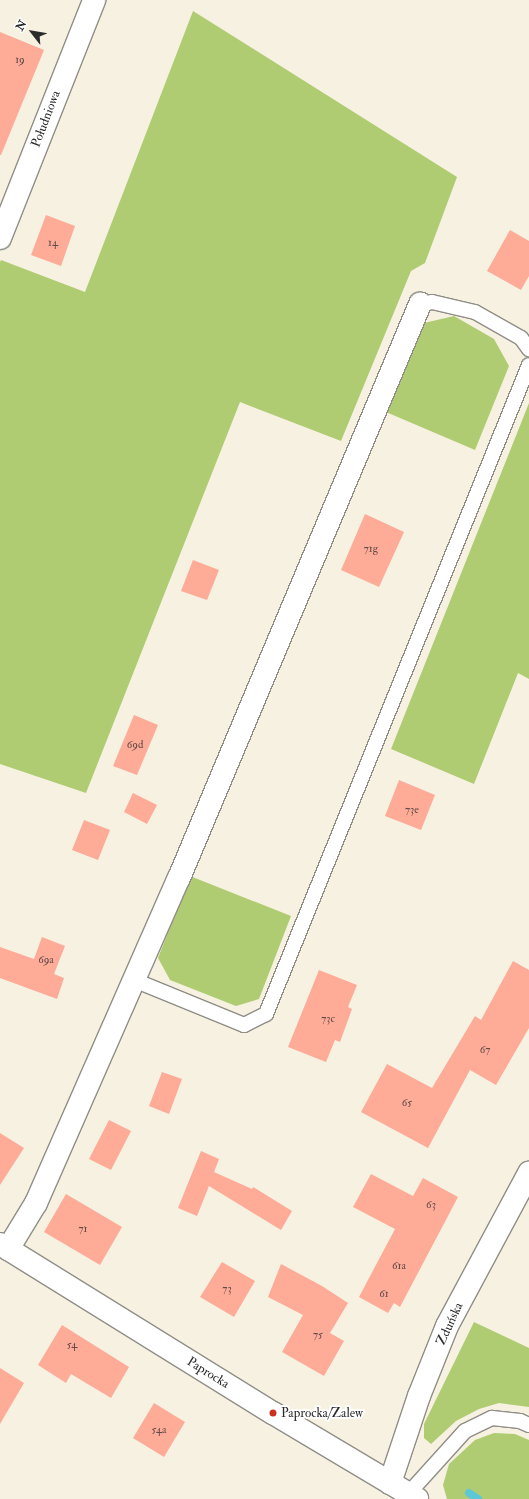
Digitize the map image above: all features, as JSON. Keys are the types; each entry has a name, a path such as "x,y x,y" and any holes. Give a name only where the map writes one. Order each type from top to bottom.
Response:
{"street":[{"name":"Południowa","path":"0,238 94,0"},
{"path":"4,1247 36,1203 243,728 420,304"},
{"name":"Zduńska","path":"404,1494 419,1396 447,1326 529,1173"},
{"name":"Paprocka","path":"4,1247 404,1494"}],"lane":[{"path":"420,304 432,302 475,312 521,338 529,349"},
{"path":"134,980 244,1025 266,1014 529,365"},
{"path":"404,1494 465,1431 492,1418 520,1421 529,1425"}],"green space":[{"path":"193,11 457,177 425,263 411,271 341,441 240,402 86,793 0,764 0,262 1,260 85,292"},
{"path":"454,316 494,339 509,366 475,450 386,412 424,323"},
{"path":"529,403 529,679 518,673 474,784 391,749"},
{"path":"190,876 291,916 259,999 236,1006 170,980 158,958"},
{"path":"474,1322 529,1348 529,1407 499,1403 479,1409 456,1421 431,1444 424,1438 424,1424"},
{"path":"494,1433 515,1434 529,1440 529,1499 447,1499 443,1485 449,1464 475,1440"}],"building":[{"path":"0,32 44,50 1,155 0,155"},
{"path":"46,215 75,226 61,266 31,255"},
{"path":"510,230 529,241 529,276 521,290 487,271"},
{"path":"365,514 404,532 379,587 341,570"},
{"path":"193,560 219,570 207,600 181,591"},
{"path":"134,715 158,725 137,775 113,766"},
{"path":"399,780 435,795 421,830 385,816"},
{"path":"133,793 157,805 147,824 124,812"},
{"path":"84,820 110,830 98,860 72,850"},
{"path":"42,937 65,946 54,974 64,978 57,999 0,978 0,947 34,959"},
{"path":"513,961 529,970 529,1028 496,1085 470,1070 428,1148 361,1112 387,1064 432,1088 475,1016 481,1020"},
{"path":"319,970 357,985 348,1007 352,1009 340,1042 335,1040 326,1062 288,1047"},
{"path":"162,1072 182,1079 169,1114 149,1106"},
{"path":"109,1120 131,1131 111,1170 89,1159"},
{"path":"0,1133 24,1148 0,1185"},
{"path":"201,1151 219,1159 214,1172 252,1189 253,1187 292,1211 281,1230 209,1186 197,1216 178,1208"},
{"path":"371,1174 413,1196 423,1178 458,1197 400,1307 394,1303 388,1313 359,1297 395,1229 353,1207"},
{"path":"66,1194 122,1227 100,1265 44,1232"},
{"path":"222,1262 255,1281 234,1317 200,1297"},
{"path":"281,1264 322,1286 348,1303 330,1333 344,1341 324,1376 282,1352 303,1315 268,1297"},
{"path":"62,1325 129,1367 111,1398 71,1374 66,1383 38,1365"},
{"path":"0,1368 24,1383 0,1424"},
{"path":"154,1403 185,1422 164,1457 133,1438"}],"waterway":[{"path":"469,1493 478,1499"}],"place":[{"name":"Paprocka/Zalew","path":"273,1413"}]}
